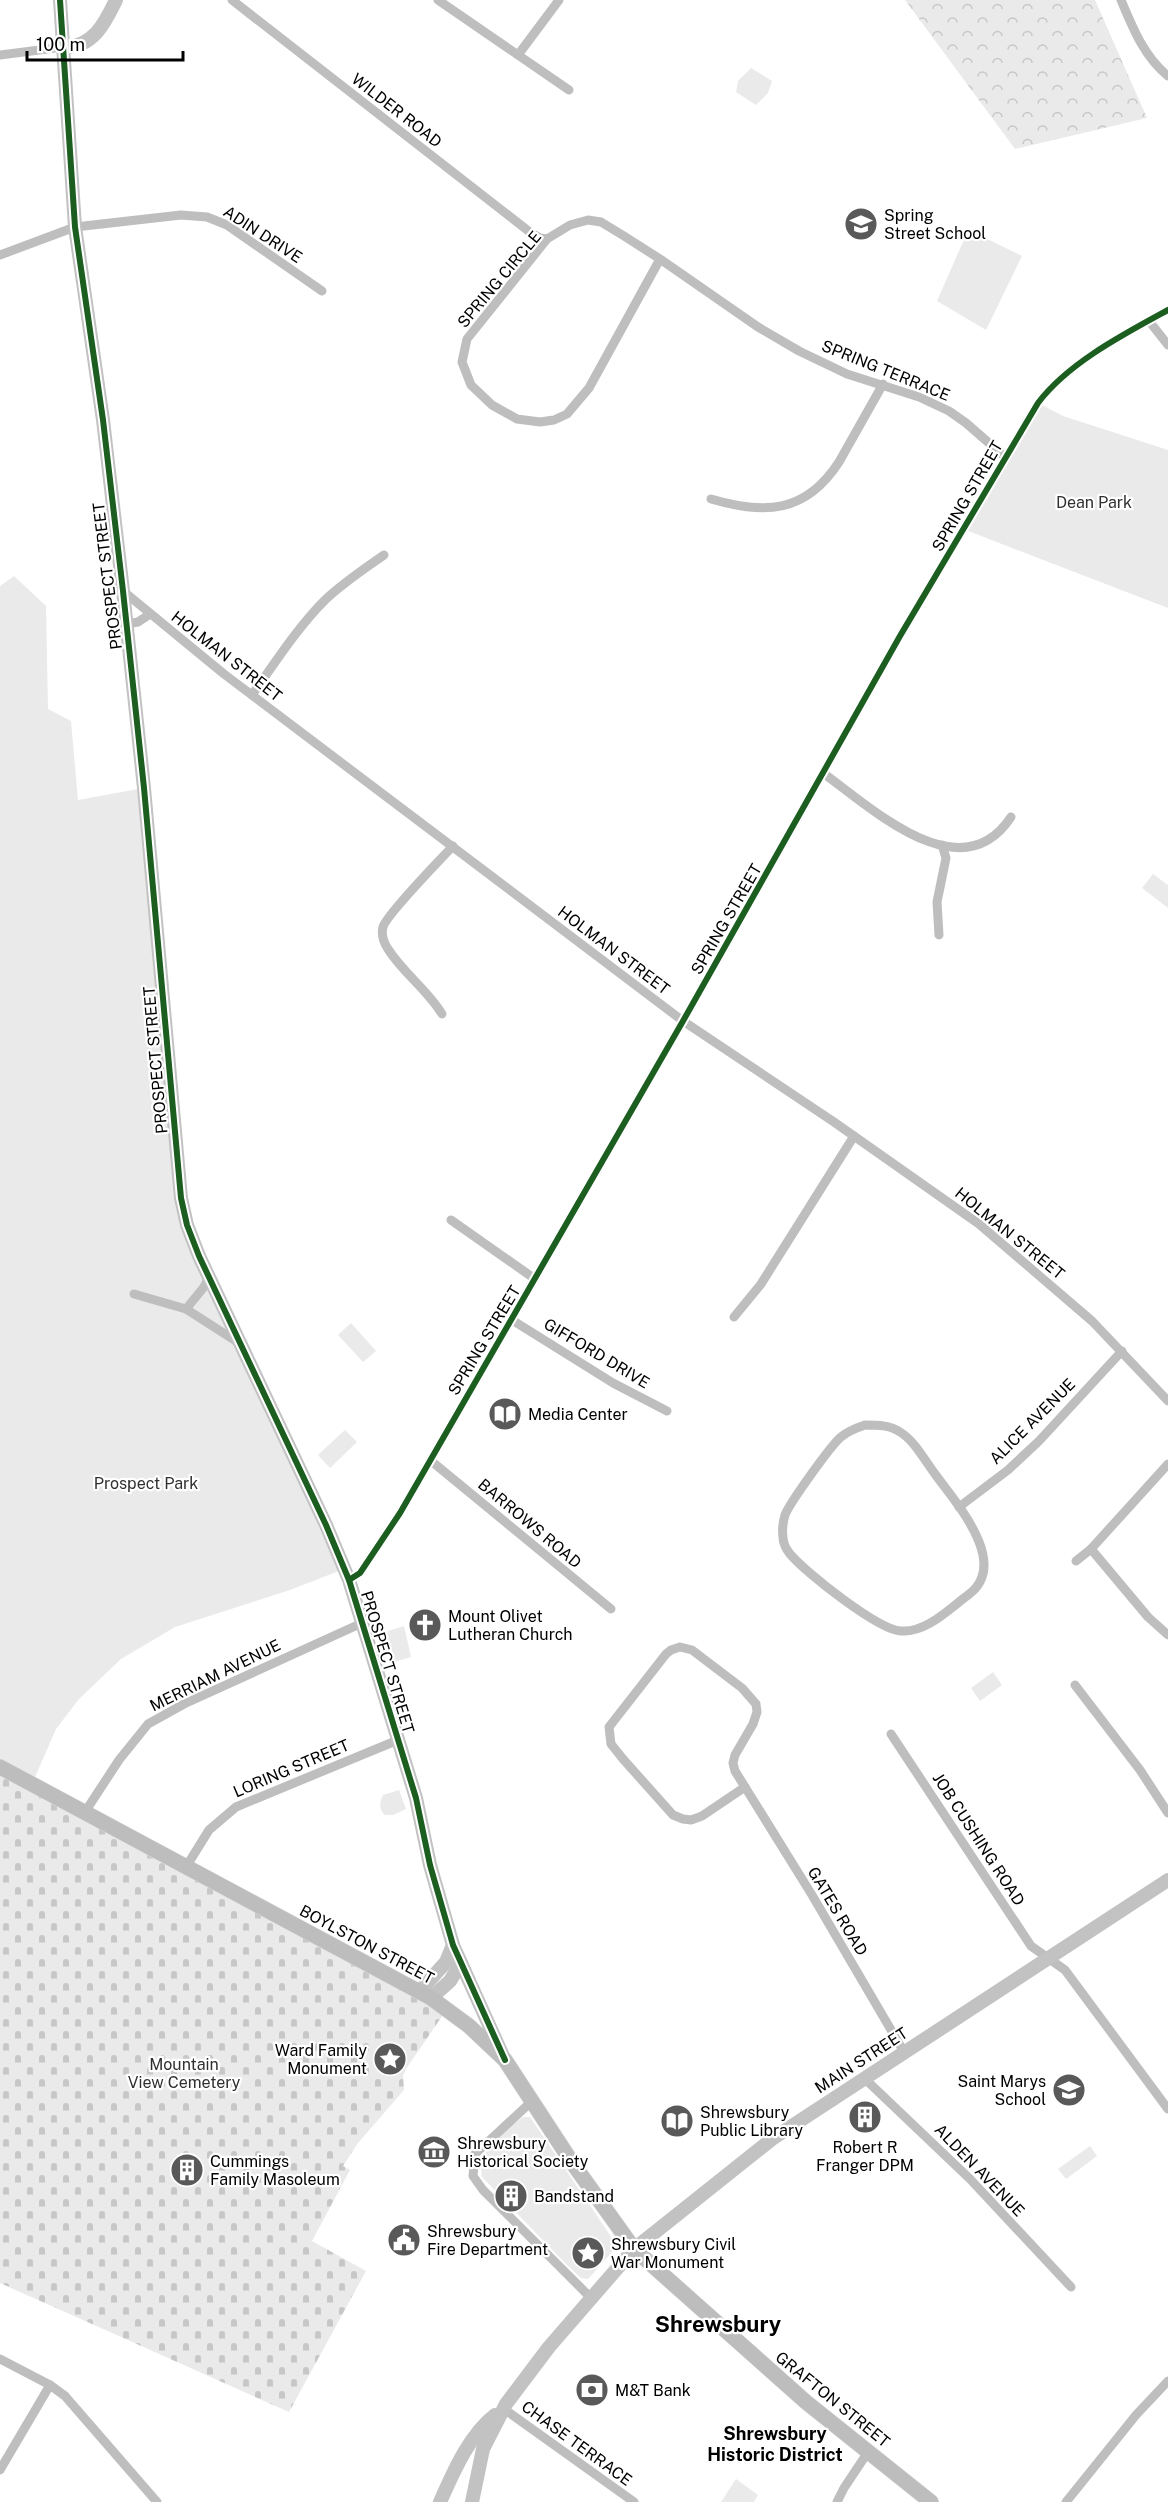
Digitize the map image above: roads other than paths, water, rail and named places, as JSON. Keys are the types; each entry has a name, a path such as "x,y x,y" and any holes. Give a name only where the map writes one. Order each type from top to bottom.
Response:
{"main road":[{"name":"BOYLSTON STREET","path":"0,1767 425,1995 469,2026 505,2060 634,2249"},
{"name":"GRAFTON STREET","path":"634,2249 806,2402 931,2502"}],"street":[{"name":"PROSPECT STREET","path":"60,0 75,227 103,420 127,624 181,1198 187,1225 209,1277 326,1526 349,1581 416,1798 430,1865 453,1945 505,2060"},
{"path":"0,55 72,47 93,38 102,28 116,0"},
{"name":"WILDER ROAD","path":"232,0 531,233 547,239"},
{"path":"438,0 569,90"},
{"path":"518,55 559,0"},
{"path":"1122,0 1137,37 1152,61 1168,76"},
{"name":"ADIN DRIVE","path":"0,255 75,227 181,214 207,217 227,225 322,291"},
{"name":"SPRING CIRCLE","path":"579,221 602,222 660,259 589,388 567,414 554,420 525,421 492,405 478,394 465,375 463,354 467,339 547,239 579,221"},
{"name":"SPRING TERRACE","path":"660,259 758,327 799,351 847,374 919,397 949,411 1005,457"},
{"name":"SPRING STREET","path":"349,1581 360,1573 386,1537 1038,403 1055,383 1094,354 1168,310"},
{"path":"1149,321 1168,345"},
{"path":"711,499 740,507 772,508 792,503 816,489 831,474 883,384"},
{"path":"252,695 316,610 342,586 384,555"},
{"name":"HOLMAN STREET","path":"123,591 252,695 683,1022 934,1191 1001,1241 1080,1310 1168,1401"},
{"path":"127,624 138,622 150,614"},
{"path":"824,773 913,836 942,846 959,848 981,845 993,838 1011,817"},
{"path":"442,1014 432,998 387,949 382,937 383,926 392,913 453,846"},
{"path":"939,934 937,902 946,858 942,846"},
{"path":"734,1317 761,1284 854,1136"},
{"path":"451,1221 535,1279"},
{"path":"186,1309 206,1285 209,1277"},
{"path":"134,1294 186,1309 241,1344"},
{"name":"GIFFORD DRIVE","path":"512,1320 613,1383 668,1411"},
{"name":"ALICE AVENUE","path":"959,1507 1008,1470 1039,1441 1122,1351"},
{"path":"865,1425 888,1426 907,1437 959,1507 982,1550 984,1566 982,1576 975,1590 931,1622 915,1630 901,1631 885,1628 807,1572 790,1554 783,1538 786,1513 830,1449 848,1432 865,1425"},
{"name":"BARROWS ROAD","path":"430,1460 611,1609"},
{"path":"1076,1561 1091,1549 1168,1464"},
{"path":"1091,1549 1148,1617 1168,1635"},
{"name":"MERRIAM AVENUE","path":"85,1812 126,1749 148,1724 184,1704 362,1623"},
{"name":"GATES ROAD","path":"745,1787 702,1816 683,1820 673,1815 610,1744 609,1727 671,1650 680,1647 692,1650 742,1688 756,1704 758,1712 735,1755 733,1763 735,1771 745,1787 814,1898 904,2052"},
{"path":"1075,1685 1140,1770 1168,1812"},
{"name":"JOB CUSHING ROAD","path":"891,1734 1030,1946 1065,1970 1168,2109"},
{"name":"LORING STREET","path":"186,1867 209,1830 236,1807 398,1740"},
{"name":"MAIN STREET","path":"469,2498 483,2448 504,2409 549,2347 634,2249 772,2139 1168,1880"},
{"path":"425,1995 446,1962 453,1945"},
{"path":"425,1995 450,1981 461,1963"},
{"name":"ALDEN AVENUE","path":"864,2078 970,2180 1071,2287"},
{"path":"532,2101 475,2154 473,2176 591,2298"},
{"path":"0,2360 50,2385 73,2403 157,2502"},
{"path":"1066,2502 1136,2415 1168,2381"},
{"path":"0,2470 50,2385"},
{"name":"MAIN STREET","path":"440,2502 454,2472 482,2427 504,2409"},
{"name":"CHASE TERRACE","path":"504,2409 634,2502"},
{"path":"837,2502 868,2452"},
{"name":"MAIN STREET","path":"447,2488 463,2484 469,2498"}],"place":[{"name":"Spring Street School","path":"861,224"},
{"name":"Media Center","path":"505,1414"},
{"name":"Mount Olivet Lutheran Church","path":"425,1625"},
{"name":"Ward Family Monument","path":"390,2059"},
{"name":"Saint Marys School","path":"1069,2090"},
{"name":"Robert R Franger DPM","path":"865,2117"},
{"name":"Shrewsbury Public Library","path":"677,2121"},
{"name":"Shrewsbury Historical Society","path":"434,2152"},
{"name":"Cummings Family Masoleum","path":"187,2170"},
{"name":"Bandstand","path":"511,2196"},
{"name":"Shrewsbury Fire Department","path":"404,2240"},
{"name":"Shrewsbury Civil War Monument","path":"588,2253"},
{"name":"M&T Bank","path":"592,2390"}],"district":[{"name":"Shrewsbury","path":"718,2324"},
{"name":"Shrewsbury Historic District","path":"775,2444"}],"park label":[{"name":"Dean Park","path":"1094,502"},
{"name":"Prospect Park","path":"146,1483"},
{"name":"Mountain View Cemetery","path":"184,2073"}]}
